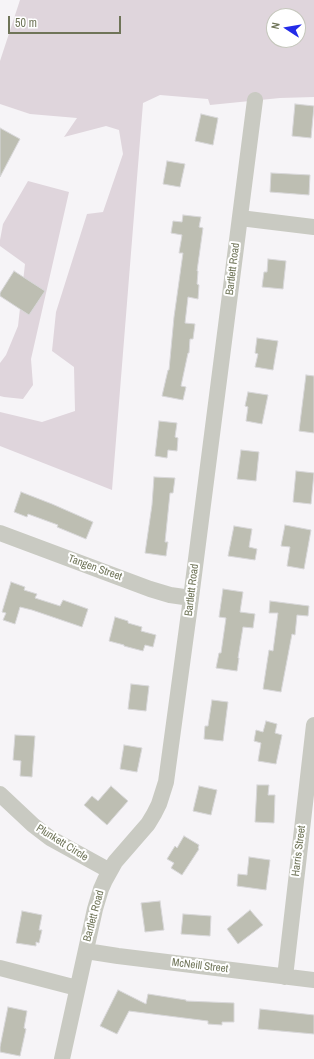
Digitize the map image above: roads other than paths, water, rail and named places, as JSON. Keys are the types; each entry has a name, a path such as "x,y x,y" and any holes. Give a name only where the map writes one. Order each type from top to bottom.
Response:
{"street":[{"name":"Bartlett Road","path":"62,1059 98,899 105,880 121,856 148,824 159,804 169,770 255,100"},
{"path":"240,218 314,227"},
{"name":"Tangen Street","path":"0,533 150,589 170,595 191,598"},
{"name":"Harris Street","path":"284,977 314,725"},
{"name":"Plunkett Circle","path":"0,794 33,825 50,838 110,871"},
{"name":"McNeill Street","path":"86,950 125,957 314,980"},
{"path":"0,968 77,988"}]}
